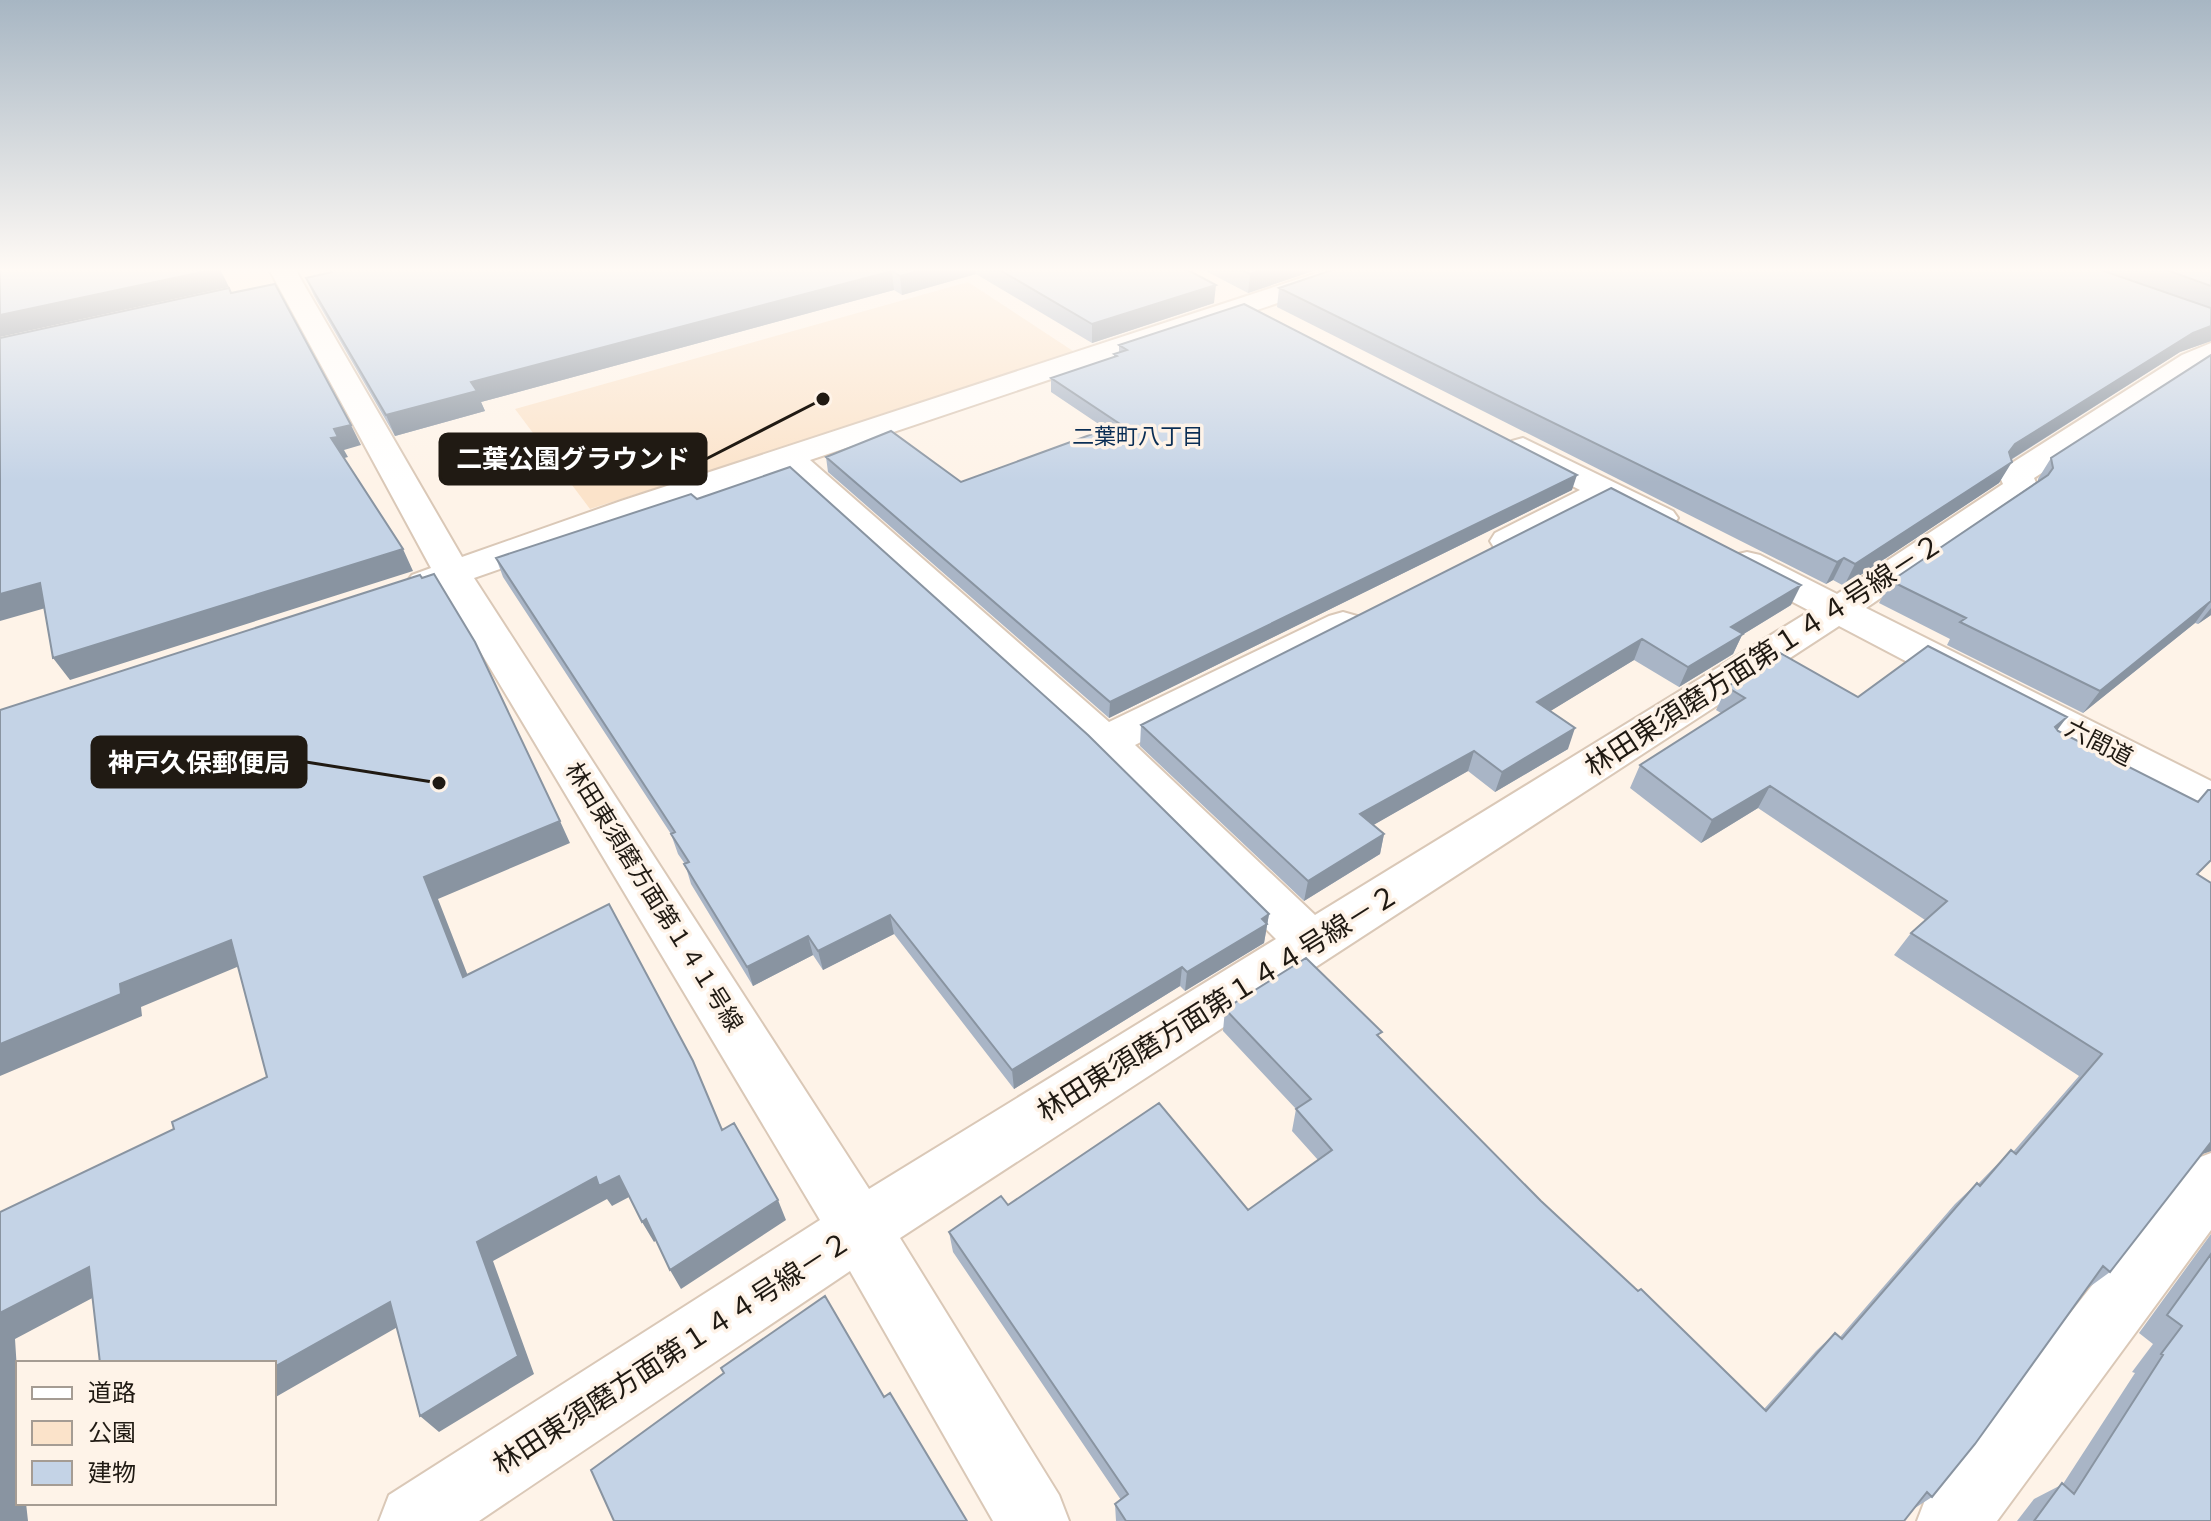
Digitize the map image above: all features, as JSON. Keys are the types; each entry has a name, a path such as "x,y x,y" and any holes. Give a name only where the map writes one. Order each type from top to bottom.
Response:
{"street":[{"name":"林田東須磨方面第１４１号線","path":"322,340 453,574 860,1229 1033,1521"},
{"path":"395,593 787,457 1139,340"},
{"name":"林田東須磨方面第１４４号線－２","path":"415,1521 860,1229 1838,610 2021,487 2016,475 2184,366 2211,352"},
{"name":"六間道","path":"1490,431 2211,801"},
{"path":"787,457 1105,742 1312,943"},
{"path":"1479,557 1606,490"},
{"path":"1105,742 1373,609"},
{"path":"1953,1521 2211,1181"}],"green space":[{"path":"761,340 1056,340 1076,353 590,509 515,409"}],"building":[{"path":"0,340 305,340 351,425 334,429 338,437 331,438 403,549 53,658 40,583 0,594"},
{"path":"342,340 630,340 471,382 477,391 386,415"},
{"path":"1134,340 1314,340 1577,475 1110,702 826,457 891,431 961,482 1120,424 1051,378 1127,350 1119,345"},
{"path":"1385,340 2182,340 2015,444 2009,452 2012,462 1855,564 1844,558 1837,562"},
{"path":"2211,355 2211,601 2100,691 1960,622 1966,618 1891,581 2048,475 2053,468 2051,458"},
{"path":"790,467 1088,735 1269,914 1262,919 1267,924 1187,972 1182,967 1012,1070 890,915 818,951 808,936 747,967 684,864 689,862 671,834 675,832 496,558 691,494 697,499"},
{"path":"1611,488 1801,585 1731,627 1743,634 1688,667 1642,639 1537,702 1575,728 1502,772 1474,751 1360,814 1384,834 1308,881 1141,725"},
{"path":"434,574 475,642 560,821 424,877 463,977 609,904 693,1061 722,1130 734,1123 778,1200 670,1270 646,1219 642,1222 619,1176 599,1186 596,1177 477,1242 518,1356 420,1416 390,1302 276,1366 276,1361 100,1361 89,1267 0,1313 0,1212 174,1129 172,1122 267,1077 231,940 120,984 121,994 0,1044 0,710 420,575 422,578"},
{"path":"1928,646 2067,717 2055,727 2058,731 2198,802 2211,790 2211,860 2197,874 2211,883 2211,1142 2110,1272 2103,1266 1975,1444 1932,1497 1927,1492 1904,1521 1126,1521 1115,1504 1128,1494 949,1232 1001,1196 1008,1205 1159,1103 1248,1210 1332,1150 1296,1109 1311,1099 1225,1009 1306,958 1382,1032 1377,1035 1541,1201 1638,1291 1641,1289 1766,1411 1835,1333 1842,1339 1977,1183 1980,1186 2011,1150 2016,1154 2102,1054 1911,933 1947,901 1770,786 1712,820 1640,765 1745,698 1727,687 1780,653 1858,697"},
{"path":"2211,1254 2211,1521 2034,1521 2062,1483 2074,1494 2161,1354 2182,1326 2167,1315"},
{"path":"825,1296 884,1397 890,1393 967,1521 614,1521 591,1470 724,1373 721,1368"}],"place":[{"name":"二葉公園グラウンド","path":"823,399"},
{"name":"神戸久保郵便局","path":"439,783"}],"district":[{"name":"二葉町八丁目","path":"1138,436"}]}
